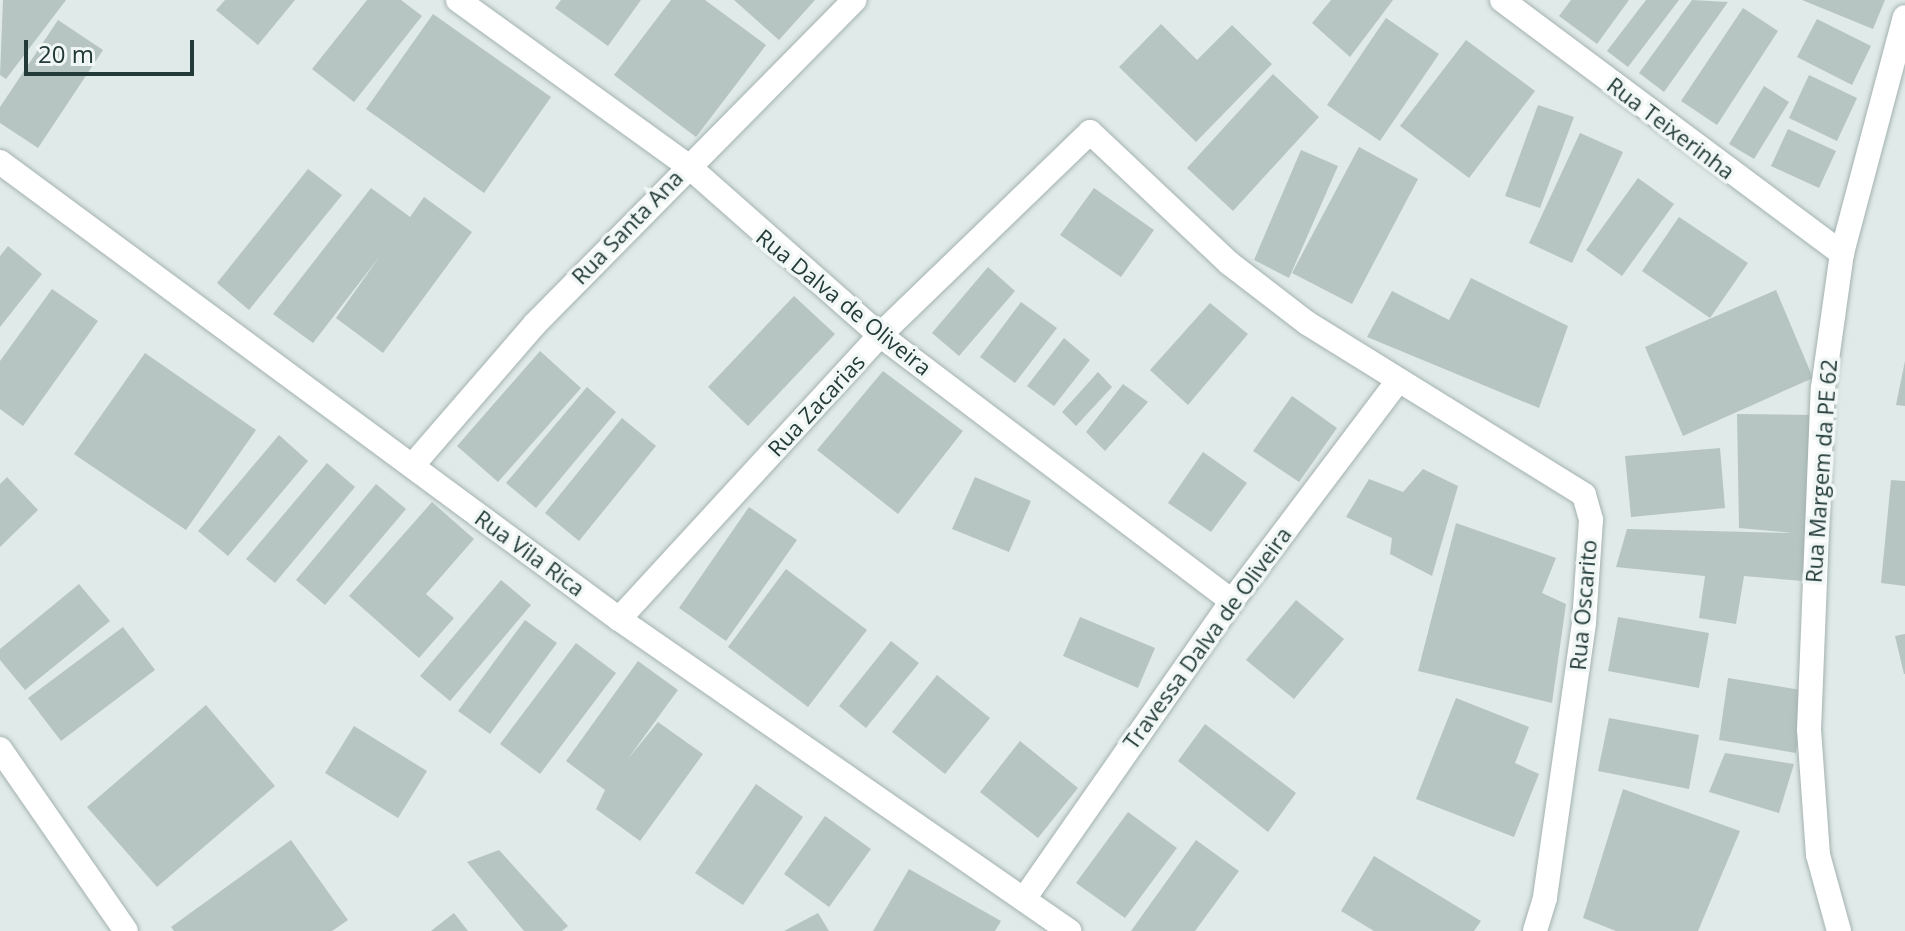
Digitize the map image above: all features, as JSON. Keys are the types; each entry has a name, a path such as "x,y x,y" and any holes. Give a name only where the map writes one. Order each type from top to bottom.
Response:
{"street":[{"name":"Rua Dalva de Oliveira","path":"458,0 687,165 880,335 1232,601"},
{"name":"Rua Santa Ana","path":"412,466 535,324 687,165 855,0"},
{"name":"Rua Teixerinha","path":"1502,0 1842,253"},
{"name":"Rua Margem da PE 62","path":"1839,931 1818,855 1809,730 1823,388 1842,253 1905,17"},
{"name":"Rua Zacarias","path":"619,619 880,335 1090,132"},
{"name":"Rua Oscarito","path":"1090,132 1229,263 1307,323 1397,382 1565,480 1584,495 1591,520 1582,638 1545,898 1535,931"},
{"name":"Rua Vila Rica","path":"0,162 619,619 1069,931"},
{"name":"Travessa Dalva de Oliveira","path":"1024,899 1232,601 1397,382"},
{"path":"0,749 126,931"}],"building":[{"path":"3,0 66,0 6,79 0,75"},
{"path":"225,0 295,0 258,45 216,10"},
{"path":"367,0 401,0 422,16 354,102 312,69"},
{"path":"561,0 641,0 608,46 555,8"},
{"path":"671,0 705,0 766,45 696,137 614,75"},
{"path":"734,0 815,0 779,40"},
{"path":"1331,0 1393,0 1350,57 1312,23"},
{"path":"1571,0 1629,0 1597,44 1559,16"},
{"path":"1646,0 1679,0 1628,67 1607,51"},
{"path":"1692,0 1728,2 1664,92 1639,73"},
{"path":"1802,0 1885,0 1873,29"},
{"path":"1743,8 1778,31 1717,125 1681,101"},
{"path":"433,14 551,97 484,193 366,109"},
{"path":"1386,18 1439,54 1380,141 1327,105"},
{"path":"1817,19 1871,46 1852,85 1797,57"},
{"path":"58,20 103,50 38,148 0,123 0,107"},
{"path":"1161,24 1197,60 1232,25 1272,64 1196,142 1119,67"},
{"path":"1466,40 1535,91 1469,178 1400,126"},
{"path":"1273,74 1319,117 1233,211 1187,168"},
{"path":"1809,75 1857,98 1837,141 1789,118"},
{"path":"1764,86 1789,102 1754,159 1729,144"},
{"path":"1538,105 1574,117 1540,208 1505,196"},
{"path":"1788,129 1836,151 1819,188 1771,166"},
{"path":"1580,133 1623,152 1572,263 1529,243"},
{"path":"1359,147 1418,179 1352,304 1292,273"},
{"path":"1301,150 1338,166 1289,278 1254,260"},
{"path":"308,169 342,195 249,310 217,283"},
{"path":"1638,178 1674,204 1622,276 1586,250"},
{"path":"371,188 410,217 424,197 472,232 383,353 336,318 380,256 313,343 273,314"},
{"path":"1094,188 1154,230 1121,277 1060,235"},
{"path":"1679,217 1748,263 1710,318 1642,271"},
{"path":"8,246 42,274 0,327 0,256"},
{"path":"988,267 1015,291 959,356 932,333"},
{"path":"1471,278 1568,326 1539,408 1367,337 1392,291 1449,320"},
{"path":"52,289 98,321 23,426 0,409 0,361"},
{"path":"1776,290 1813,378 1683,436 1645,347"},
{"path":"794,296 835,334 748,426 708,387"},
{"path":"1021,302 1057,328 1015,383 980,357"},
{"path":"1210,303 1248,334 1188,405 1150,370"},
{"path":"1064,338 1090,360 1054,406 1027,386"},
{"path":"540,351 581,388 498,482 457,446"},
{"path":"145,353 256,430 186,530 74,454"},
{"path":"1905,361 1905,406 1896,405"},
{"path":"883,371 963,431 898,514 817,450"},
{"path":"1098,372 1112,387 1076,426 1062,412"},
{"path":"1123,384 1148,402 1105,451 1086,432"},
{"path":"587,387 616,412 536,508 506,483"},
{"path":"1292,396 1337,428 1299,482 1253,451"},
{"path":"1737,414 1815,415 1803,581 1744,576 1736,624 1699,618 1705,576 1616,567 1627,529 1793,533 1739,528"},
{"path":"622,418 656,446 579,541 545,513"},
{"path":"279,435 308,461 228,556 198,531"},
{"path":"1720,448 1725,508 1631,517 1625,456"},
{"path":"1203,452 1247,483 1211,532 1168,503"},
{"path":"327,463 355,487 275,583 246,559"},
{"path":"1423,469 1458,486 1432,576 1390,554 1392,538 1346,517 1369,479 1403,492"},
{"path":"7,477 38,510 0,547 0,484"},
{"path":"975,477 1031,501 1009,552 952,529"},
{"path":"1891,480 1905,481 1905,586 1881,583"},
{"path":"376,484 406,509 325,605 296,580"},
{"path":"432,502 474,539 426,594 454,618 419,658 349,596"},
{"path":"749,507 797,540 726,641 679,608"},
{"path":"1456,523 1556,558 1542,593 1566,604 1552,703 1418,671"},
{"path":"786,569 867,630 808,707 728,647"},
{"path":"501,580 531,605 450,701 420,676"},
{"path":"79,584 110,621 25,690 0,660 0,649"},
{"path":"1296,600 1344,639 1294,699 1246,660"},
{"path":"1080,617 1155,648 1138,688 1063,656"},
{"path":"1618,617 1709,633 1699,688 1608,671"},
{"path":"525,620 557,643 490,734 458,711"},
{"path":"123,627 155,670 61,741 28,698"},
{"path":"1905,634 1905,674 1904,674 1895,636"},
{"path":"891,641 919,663 866,728 839,706"},
{"path":"576,643 616,673 540,774 500,744"},
{"path":"638,661 678,690 627,760 658,722 703,754 640,841 596,809 605,790 566,761"},
{"path":"937,675 990,718 945,774 892,732"},
{"path":"1728,678 1807,691 1796,753 1719,740"},
{"path":"1456,698 1529,727 1515,763 1539,774 1514,837 1416,799"},
{"path":"206,705 275,786 157,887 87,807"},
{"path":"1609,718 1699,735 1689,789 1598,771"},
{"path":"1205,724 1296,793 1268,832 1178,761"},
{"path":"354,726 427,771 398,818 325,773"},
{"path":"1020,741 1078,788 1038,838 980,792"},
{"path":"1725,753 1794,764 1779,813 1709,792"},
{"path":"756,784 803,817 743,905 695,873"},
{"path":"1623,789 1740,831 1698,931 1616,931 1583,918"},
{"path":"1128,812 1177,848 1125,918 1076,883"},
{"path":"825,816 871,849 829,907 784,874"},
{"path":"291,840 348,920 332,931 174,931 171,927"},
{"path":"1196,840 1239,871 1195,931 1131,931"},
{"path":"499,850 568,926 562,931 524,931 467,862"},
{"path":"1374,856 1481,921 1474,931 1374,931 1341,911"},
{"path":"909,869 1001,921 995,931 873,931"},
{"path":"454,913 468,931 431,931"},
{"path":"818,913 829,931 784,931"}]}
